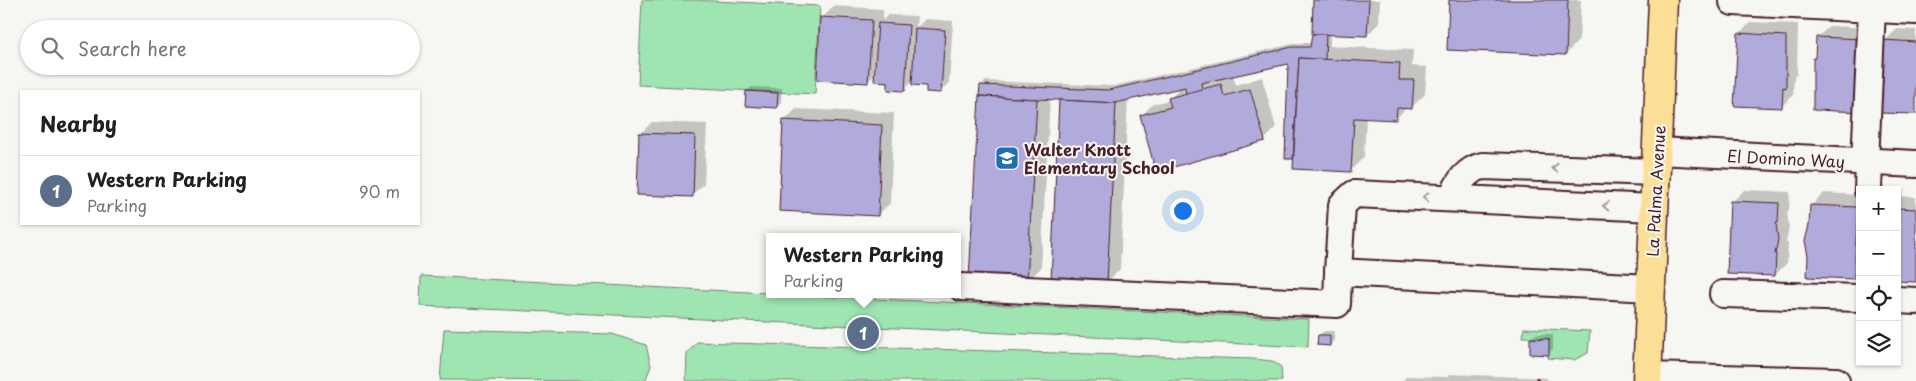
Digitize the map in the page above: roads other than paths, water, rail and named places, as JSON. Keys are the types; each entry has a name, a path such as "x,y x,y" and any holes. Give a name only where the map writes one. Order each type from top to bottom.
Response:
{"main road":[{"name":"La Palma Avenue","path":"1647,379 1663,0"}],"street":[{"path":"1733,2 1916,11"},
{"path":"1868,186 1872,9"},
{"name":"El Domino Way","path":"1452,198 1460,181 1474,168 1483,166 1656,162 1867,162 1916,164"},
{"path":"961,287 1337,304 1342,205 1354,194 1654,208"},
{"path":"1338,272 1651,288"},
{"path":"1723,294 1856,298"},
{"path":"1901,300 1916,300"},
{"path":"1647,379 1836,381"}],"place":[{"name":"Walter Knott Elementary School","path":"1007,158"},
{"name":"Western Parking","path":"863,333"}]}
